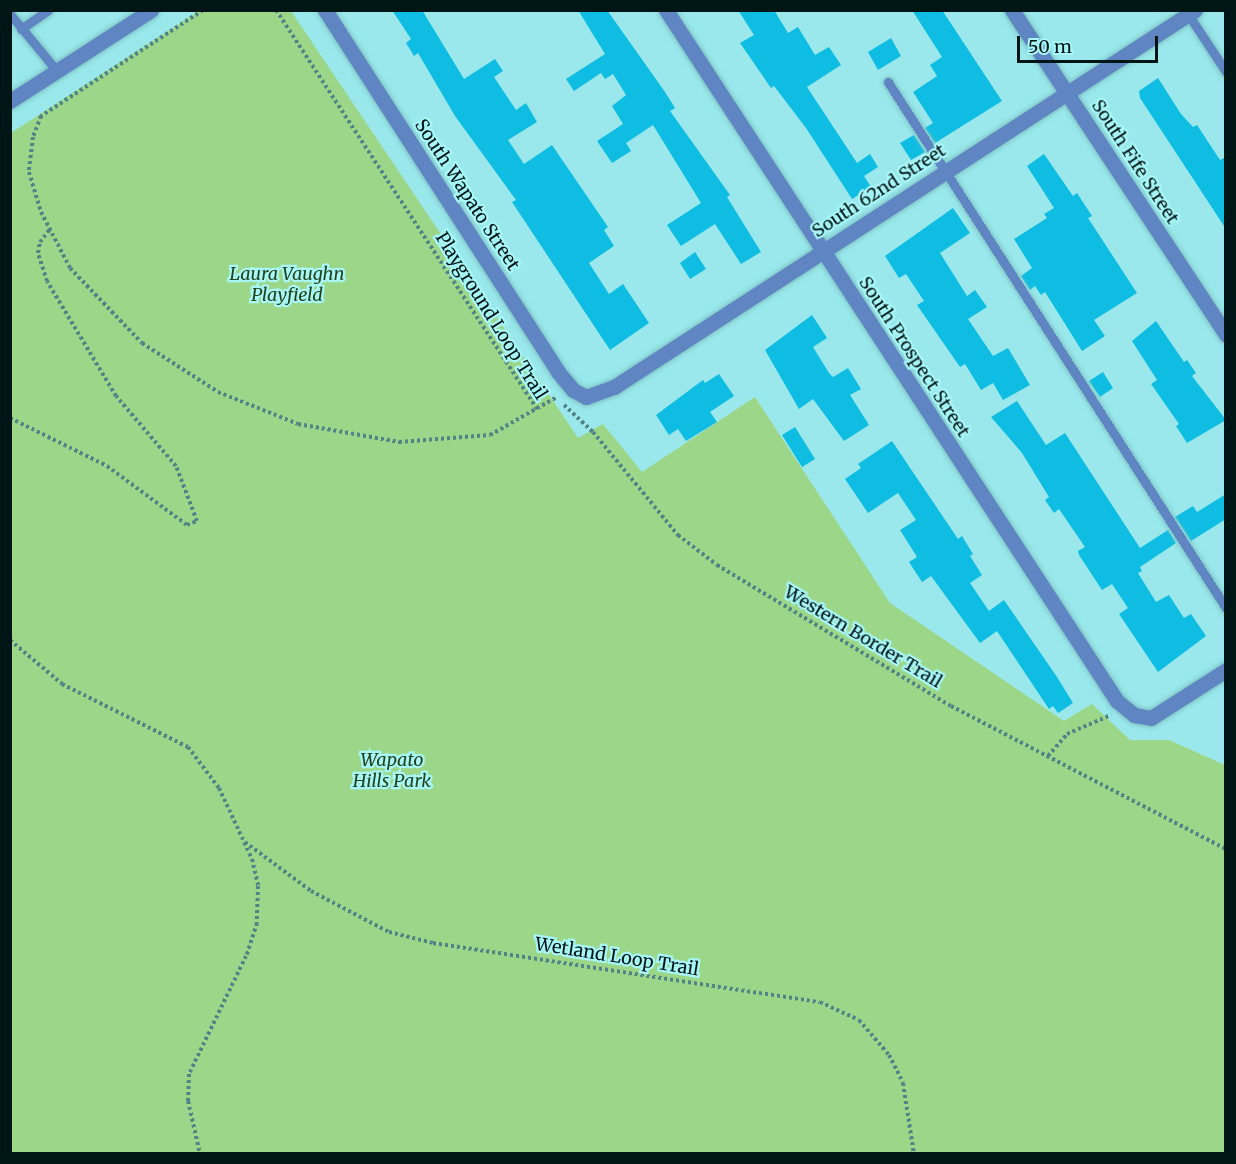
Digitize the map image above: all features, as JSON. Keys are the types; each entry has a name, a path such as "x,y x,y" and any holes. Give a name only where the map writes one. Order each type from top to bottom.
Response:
{"street":[{"path":"10,101 151,10"},
{"name":"South Wapato Street","path":"325,10 558,372 582,396"},
{"name":"South Prospect Street","path":"666,10 1106,687 1132,713"},
{"name":"South Fife Street","path":"1012,10 1226,336"},
{"name":"South 62nd Street","path":"582,396 590,397 614,387 1190,12"},
{"path":"1132,713 1155,716 1226,670"}],"lane":[{"path":"21,28 48,10"},
{"path":"1190,12 1226,72"},
{"path":"10,14 57,71"},
{"path":"888,82 1226,608"}],"path":[{"name":"Playground Loop Trail","path":"203,10 41,116 33,137 28,172 50,229 70,268 142,343 218,392 298,424 399,442 489,435 538,410 276,10"},
{"path":"10,418 107,466 187,525 197,521 176,466 116,396 47,281 38,253 40,242 50,229"},
{"name":"Western Border Trail","path":"538,410 557,396 593,432 678,535 717,565 951,706 1226,849"},
{"name":"Wetland Loop Trail","path":"10,640 62,684 188,747 219,788 245,842 258,886 257,923 246,956 189,1074 188,1101 200,1154"},
{"path":"1048,756 1067,734 1132,713"},
{"name":"Wetland Loop Trail","path":"245,842 311,891 389,932 433,943 820,1002 859,1020 889,1055 903,1083 914,1154"}],"green space":[{"name":"Wapato Hills Park","path":"199,11 291,11 578,438 603,424 642,472 755,397 890,603 1064,721 1092,704 1130,740 1169,740 1225,765 1225,1153 11,1154 11,133"}],"building":[{"path":"392,10 422,10 464,79 495,59 503,71 494,77 516,110 526,103 537,122 508,140 524,164 552,145 608,227 604,230 614,246 589,263 609,294 623,284 649,323 610,350 512,202 516,200 455,116 418,53 414,56 406,43 411,39"},
{"path":"578,10 607,10 665,92 675,108 670,111 730,195 727,197 761,252 741,264 715,224 681,246 667,225 701,203 653,125 626,143 631,151 612,163 597,141 623,124 612,106 626,95 613,74 605,79 601,73 574,91 566,79 605,54"},
{"path":"738,10 774,10 788,33 798,27 815,55 829,47 841,65 807,87 857,163 870,154 878,167 864,176 871,187 852,199 806,128 774,86 771,88 740,43 754,35"},
{"path":"912,10 942,10 1002,101 935,143 925,128 933,123 913,92 937,76 930,65 942,57"},
{"path":"891,38 901,56 878,70 868,52"},
{"path":"1158,78 1181,114 1193,127 1197,125 1220,160 1226,157 1226,229 1140,98 1139,91"},
{"path":"914,135 925,152 911,160 900,143"},
{"path":"1044,154 1073,196 1077,193 1092,216 1088,218 1137,293 1094,320 1105,336 1082,351 1045,292 1041,295 1035,286 1030,290 1021,276 1032,268 1014,239 1047,218 1044,214 1054,208 1027,166"},
{"path":"953,208 970,233 940,253 967,296 975,290 987,307 968,319 993,356 1008,348 1030,385 1003,400 993,383 981,390 965,364 960,367 917,305 924,301 906,274 899,278 885,256"},
{"path":"695,252 706,269 690,279 680,263"},
{"path":"812,315 827,338 813,347 829,373 833,377 848,368 861,389 850,395 869,425 844,441 813,399 799,409 765,350"},
{"path":"1156,321 1184,362 1187,360 1196,373 1192,376 1226,420 1187,443 1176,426 1179,424 1151,384 1157,380 1132,341"},
{"path":"1103,372 1113,388 1100,397 1089,381"},
{"path":"719,374 734,396 710,412 717,422 686,441 678,429 669,435 656,415 703,380 705,383"},
{"path":"1017,401 1046,445 1065,433 1140,548 1168,530 1176,543 1140,567 1142,571 1138,573 1156,602 1169,595 1184,618 1191,614 1206,636 1158,672 1119,614 1128,608 1112,584 1102,590 1079,555 1078,551 1085,547 1059,509 1054,513 1045,500 1049,497 1022,453 991,417"},
{"path":"795,427 815,459 802,467 782,435"},
{"path":"892,441 958,539 962,536 973,554 970,556 982,575 970,583 989,611 1004,600 1073,703 1058,713 1053,706 1049,709 997,631 980,643 931,576 922,582 909,562 917,557 900,530 916,520 898,493 868,513 845,479 861,468 858,464"},
{"path":"1226,494 1226,519 1191,541 1175,517 1193,506 1197,512"}],"park label":[{"name":"Laura Vaughn Playfield","path":"287,285"}]}
